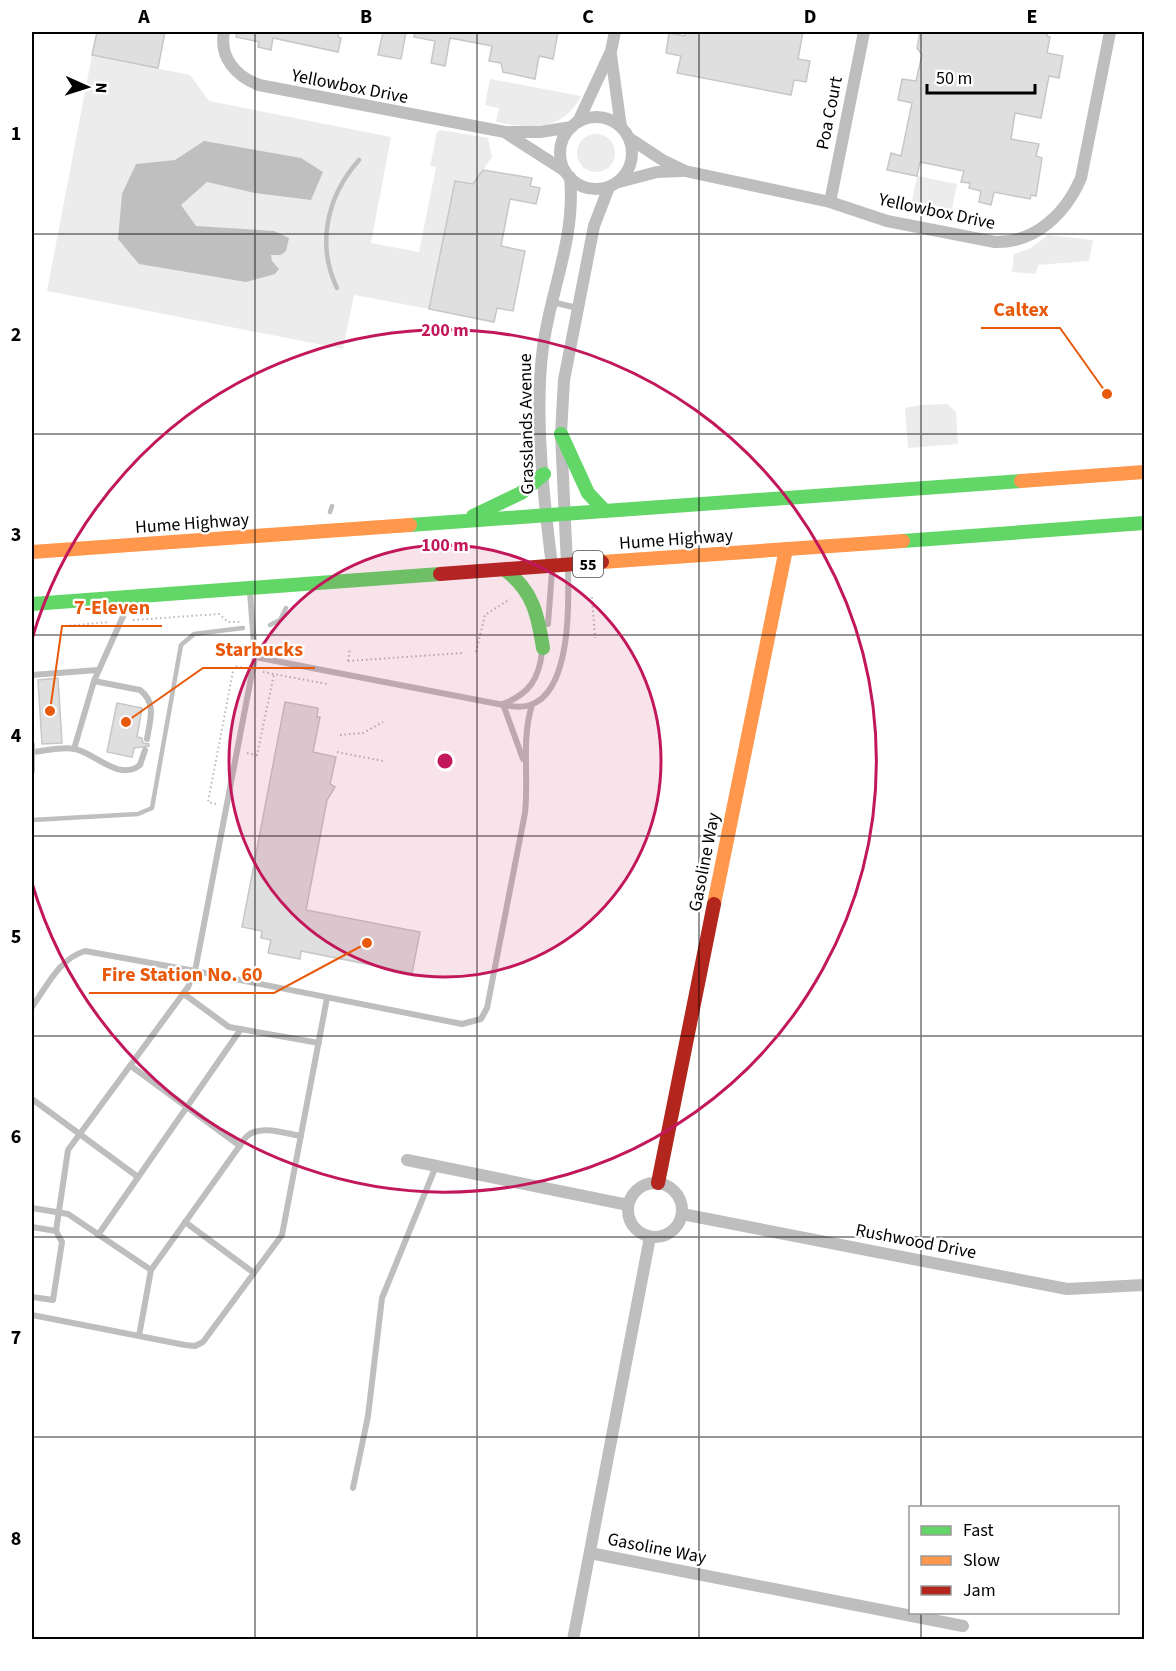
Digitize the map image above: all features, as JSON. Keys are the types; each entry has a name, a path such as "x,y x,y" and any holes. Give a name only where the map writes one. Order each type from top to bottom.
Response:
{"main road":[{"path":"561,434 588,493 605,511"},
{"name":"Hume Highway","path":"32,552 1144,472"},
{"path":"464,521 521,493 544,474"},
{"name":"Hume Highway","path":"32,604 1144,523"},
{"name":"Gasoline Way","path":"658,1183 786,549"},
{"path":"505,570 519,578 529,592 539,624 543,648"}],"street":[{"name":"Yellowbox Drive","path":"224,32 226,56 234,70 244,80 290,93 505,132"},
{"path":"615,32 611,51 612,77 621,126 629,138 664,161 685,171"},
{"name":"Poa Court","path":"830,202 864,32"},
{"name":"Yellowbox Drive","path":"685,171 830,202 887,221 995,242 1009,242 1027,237 1053,220 1066,206 1081,178 1110,32"},
{"path":"567,174 561,147 611,51"},
{"path":"505,132 540,132 600,117 621,126"},
{"path":"505,132 588,188 612,185 657,172 685,171"},
{"path":"612,185 629,168 632,158 629,138"},
{"name":"Grasslands Avenue","path":"552,566 546,515 541,382 543,348 572,218 567,174"},
{"name":"Grasslands Avenue","path":"567,565 561,434 564,380 594,226 612,185"},
{"path":"407,1160 628,1205"},
{"path":"658,1183 667,1185 679,1197 682,1214 680,1222 667,1235 650,1237 635,1229 630,1222 628,1205 636,1191 642,1186 658,1183"},
{"name":"Rushwood Drive","path":"682,1214 1067,1289 1144,1285"},
{"name":"Gasoline Way","path":"650,1237 590,1553 963,1626"},
{"path":"573,1640 590,1553"}],"lane":[{"path":"552,302 577,308"},
{"path":"255,657 516,707 532,705 547,694 560,663 568,620 567,565"},
{"path":"503,704 516,699 532,686 540,668 550,615 552,566"},
{"path":"32,1296 53,1300 62,1242 56,1231 68,1150 184,993 195,971 255,657 250,588"},
{"path":"74,749 98,670 131,597"},
{"path":"32,675 98,670"},
{"path":"94,681 141,690 146,694 152,705 147,739"},
{"path":"503,704 528,771"},
{"path":"32,1007 62,963 73,954 85,951 462,1024 481,1019 487,1008 525,813 528,771 526,731 532,705"},
{"path":"32,745 32,771"},
{"path":"32,752 74,749 104,764 129,770 140,765 145,750"},
{"path":"184,993 229,1027 318,1043"},
{"path":"32,1315 185,1345 195,1346 203,1342 282,1235 327,998"},
{"path":"99,1235 241,1029"},
{"path":"131,1066 240,1146"},
{"path":"32,1099 138,1177"},
{"path":"140,1336 151,1270 252,1131 261,1130 301,1136"},
{"path":"353,1488 368,1416 382,1298 436,1166"},
{"path":"32,1208 68,1214 151,1270"},
{"path":"185,1222 254,1273"},
{"path":"32,1227 56,1231"}],"path":[{"path":"592,597 595,638"},
{"path":"476,652 484,615 512,598"},
{"path":"64,626 219,614 228,622 246,621"},
{"path":"347,667 350,648"},
{"path":"348,661 462,653"},
{"path":"219,804 208,802 213,774 234,666 246,669 246,661"},
{"path":"260,671 327,684"},
{"path":"245,762 246,753 257,755 274,674"},
{"path":"340,735 363,733 383,722"},
{"path":"337,752 383,761"}],"shaded area":[{"path":"92,55 190,75 209,101 391,137 371,243 419,252 436,167 430,166 437,132 441,130 488,138 492,157 473,184 455,181 429,309 354,295 343,349 47,291"},
{"path":"490,79 581,96 565,116 555,122 521,126 496,122 499,108 485,105"},
{"path":"596,134 609,140 615,153 609,166 596,172 583,166 577,153 583,140"},
{"path":"204,141 301,158 323,172 311,200 255,193 207,182 181,205 196,226 274,231 289,238 286,251 281,255 271,255 272,261 279,269 275,274 246,282 139,264 118,239 122,194 136,164 175,160"},
{"path":"917,176 957,184 952,209 912,201"},
{"path":"1048,235 1093,240 1089,261 1038,265 1036,274 1012,272 1014,254 1029,249"},
{"path":"947,404 956,412 958,444 908,448 905,408"}],"building":[{"path":"97,32 165,32 158,68 92,55"},
{"path":"237,32 339,32 338,37 341,38 338,52 273,38 271,50 258,47 259,42 236,37"},
{"path":"383,32 406,32 401,59 378,55"},
{"path":"415,32 558,32 553,59 539,56 535,79 503,72 501,63 489,61 492,46 450,38 445,66 431,63 435,41 414,37"},
{"path":"686,32 803,32 798,59 810,61 806,82 794,80 791,95 677,73 681,56 666,53 669,33 685,36"},
{"path":"920,32 1048,32 1047,36 1050,37 1047,53 1063,56 1059,78 1049,76 1041,118 1015,113 1011,139 1039,144 1036,156 1042,158 1036,196 1031,195 1030,199 994,192 991,205 979,202 981,191 969,188 970,183 961,182 964,171 920,162 917,176 887,170 891,153 901,156 912,103 898,100 902,79 916,81 922,55 917,48"},
{"path":"483,170 532,178 530,186 540,188 536,204 510,199 501,246 525,251 513,311 497,308 494,322 429,309 455,181 473,184"},
{"path":"58,678 62,743 42,744 38,680"},
{"path":"285,702 318,708 317,717 320,717 313,752 336,757 330,784 335,787 327,800 306,910 420,932 412,973 301,951 300,959 268,953 271,940 261,938 262,931 242,927"},
{"path":"117,703 142,708 137,737 142,738 143,743 149,746 134,748 132,757 107,752"}],"waterway":[{"path":"337,288 327,254 328,221 339,189 359,160"},
{"path":"330,512 332,506"},
{"path":"270,625 280,620 286,608"},
{"path":"32,820 138,814 152,808 181,645 194,634 243,628"}],"traffic: fast":[{"path":"561,434 588,493 605,511"},
{"path":"473,516 521,493 544,474"},
{"path":"410,525 1021,481"},
{"path":"903,541 1144,523"},
{"path":"505,570 522,586 533,604 543,648"},
{"path":"32,604 440,574"}],"traffic: slow":[{"path":"1021,481 1144,472"},
{"path":"32,552 410,525"},
{"path":"602,562 903,541"},
{"path":"714,904 786,549"}],"traffic: jam":[{"path":"440,574 602,562"},
{"path":"658,1183 714,904"}],"place":[{"name":"Caltex","path":"1107,394"},
{"name":"7-Eleven","path":"50,711"},
{"name":"Starbucks","path":"126,722"},
{"name":"Fire Station No. 60","path":"367,943"}]}
